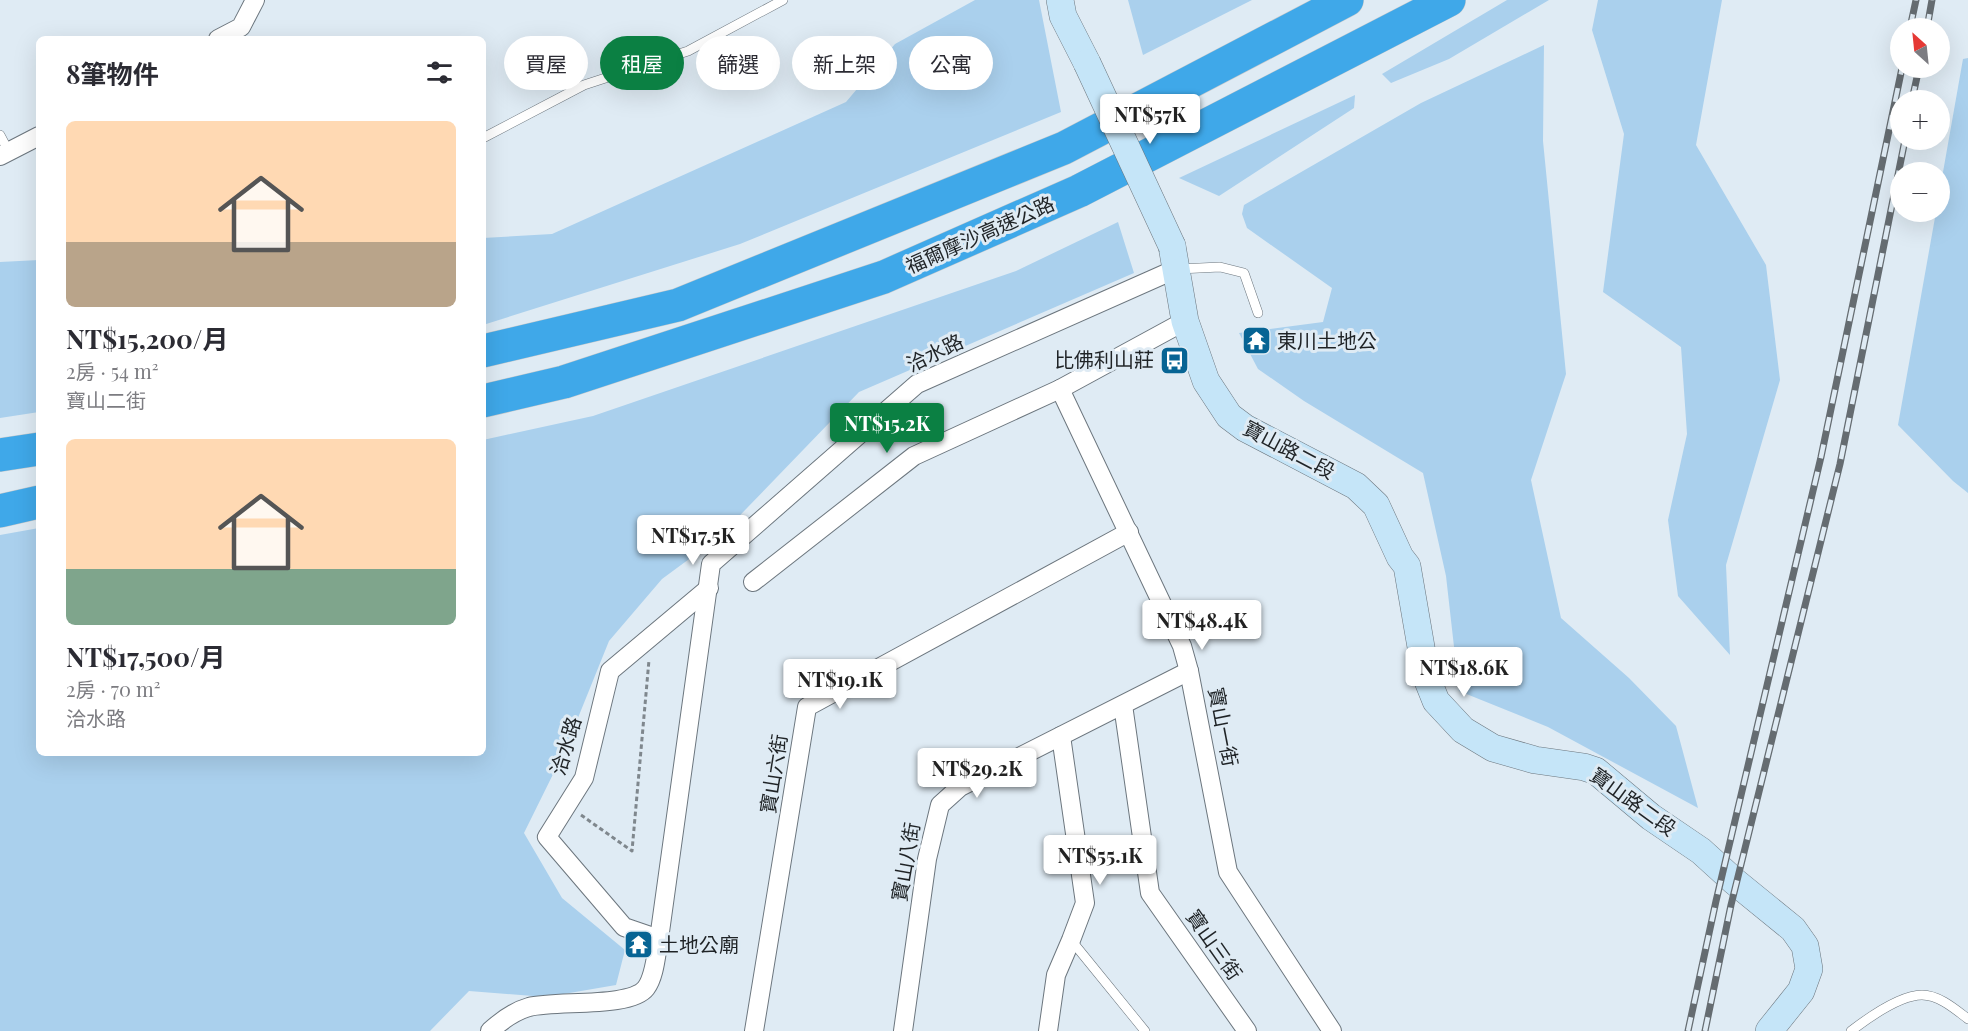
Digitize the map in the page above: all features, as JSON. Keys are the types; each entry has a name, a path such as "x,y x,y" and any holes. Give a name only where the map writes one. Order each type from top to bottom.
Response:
{"highway":[{"path":"486,350 678,305 711,292 1064,148 1347,0"},
{"name":"福爾摩沙高速公路","path":"486,400 564,382 884,277 1079,191 1449,0"},
{"path":"0,455 36,449"},
{"path":"0,510 36,503"}],"street":[{"path":"224,36 241,27 255,0"},
{"name":"寶山路二段","path":"1060,0 1063,16 1087,63 1174,257 1185,321 1206,381 1229,416 1245,428 1356,486 1376,505 1400,557 1407,566 1426,676 1436,701 1463,730 1493,748 1535,760 1584,767 1596,771 1651,817 1701,851 1734,881 1793,928 1805,946 1809,969 1801,991 1769,1031"},
{"path":"4,154 36,138"},
{"name":"洽水路","path":"490,1031 501,1021 529,1007 618,1001 644,991 650,982 659,939 711,564 917,384 1174,257"},
{"path":"753,582 914,456 1060,389 1185,321"},
{"name":"寶山一街","path":"1060,389 1182,646 1189,671 1228,872 1332,1031"},
{"name":"寶山六街","path":"754,1031 807,707 1129,532"},
{"name":"洽水路","path":"659,939 624,927 547,837 584,778 610,671 709,588"},
{"name":"寶山八街","path":"903,1031 927,859 940,804 960,787 1189,671"},
{"name":"寶山三街","path":"1123,705 1149,893 1247,1031"},
{"path":"1048,1031 1056,975 1085,903 1061,736"}],"lane":[{"path":"486,136 584,85 688,51 783,0"},
{"path":"0,135 4,154"},
{"path":"1174,257 1244,273 1258,313"},
{"path":"1071,940 1145,1031"},
{"path":"1851,1031 1886,1008 1908,998 1924,995 1946,1002 1968,1019"}],"path":[{"path":"567,805 632,851 651,637"}],"shaded area":[{"path":"975,0 1039,0 1061,112 740,244 486,324 486,238 552,234 846,102 856,90 897,90 897,43 909,36 909,90 993,90 993,36 910,36"},
{"path":"1128,0 1252,0 1143,55"},
{"path":"1507,0 1549,0 1449,59 1391,83 1382,74"},
{"path":"1598,0 1722,0 1696,145 1766,265 1780,380 1726,565 1730,655 1678,596 1668,520 1687,434 1681,347 1603,292 1624,134 1592,30"},
{"path":"1544,45 1543,141 1566,374 1531,480 1561,618 1629,678 1676,726 1698,808 1548,727 1459,691 1446,576 1423,473 1304,401 1258,369 1239,333 1323,322 1332,288 1247,228 1242,214 1244,205 1421,103"},
{"path":"1968,58 1968,493 1953,481 1898,425 1934,222 1950,222 1950,162 1945,162 1947,150 1950,150 1950,132 1963,59"},
{"path":"1355,95 1354,108 1219,196 1179,178"},
{"path":"1118,222 1134,273 859,392 719,537 662,579 609,641 565,750 524,833 562,898 625,950 616,985 546,997 469,991 430,1031 0,1031 0,535 36,529 36,756 486,756 486,439 593,416 1016,271"},
{"path":"36,260 36,412 0,418 0,262"}],"railway":[{"path":"1912,18 1916,0"},
{"path":"1929,18 1932,0"},
{"path":"1688,1031 1716,901 1821,457 1900,78"},
{"path":"1914,90 1917,78"},
{"path":"1705,1031 1731,905 1840,464 1903,150"}],"place":[{"name":"東川土地公","path":"1256,341"},
{"name":"比佛利山莊","path":"1175,360"},
{"name":"土地公廟","path":"638,945"}]}
